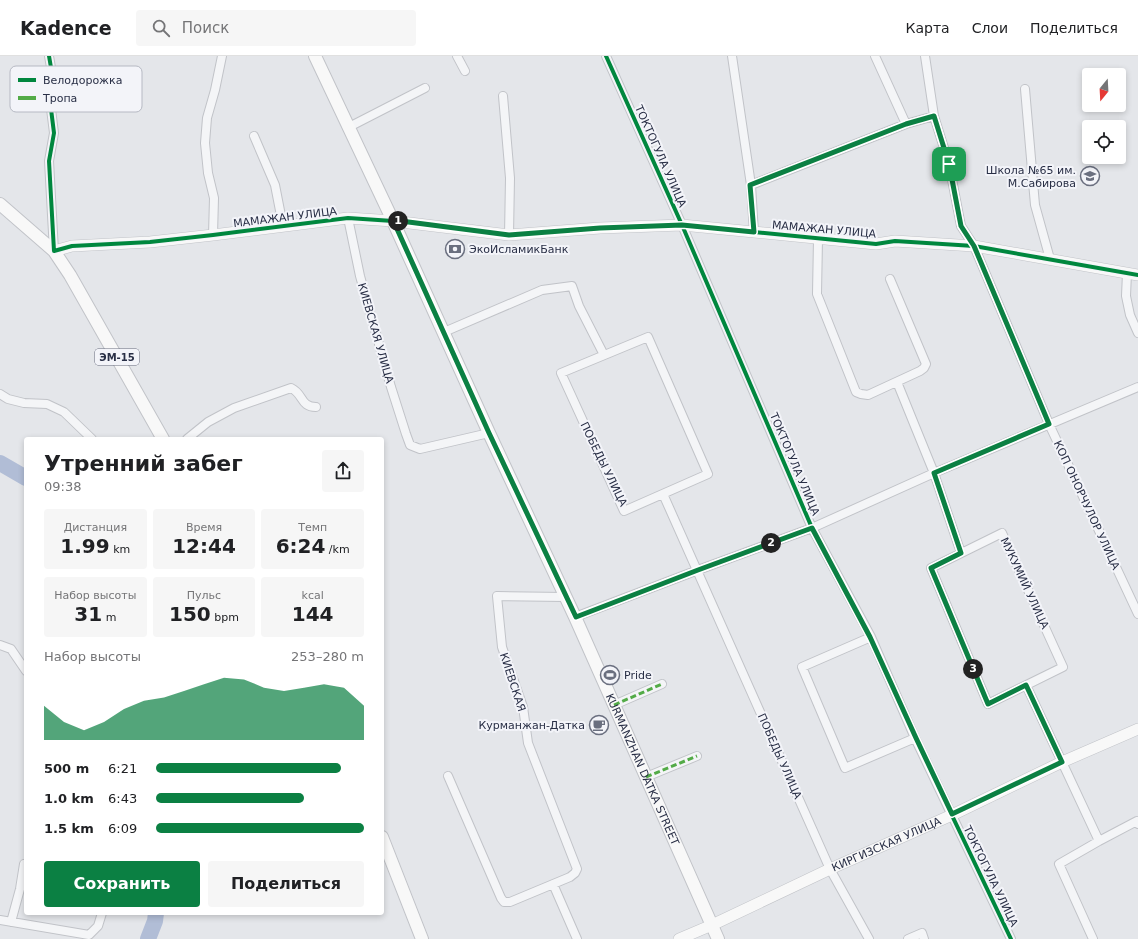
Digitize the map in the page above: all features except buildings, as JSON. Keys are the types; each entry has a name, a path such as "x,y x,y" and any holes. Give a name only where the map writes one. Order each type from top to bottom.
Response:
{"main road":[{"name":"KURMANZHAN DATKA STREET","path":"315,56 393,220 489,433 565,597 576,617 718,939"},
{"path":"2,207 54,251"},
{"name":"ЭМ-15","path":"54,251 70,275 162,437"},
{"path":"384,842 422,939"}],"street":[{"path":"49,56 51,66"},
{"path":"213,235 214,198 208,173 205,143 207,118 222,56"},
{"path":"457,56 464,72"},
{"name":"ТОКТОГУЛА УЛИЦА","path":"606,56 682,225 812,528 870,637 1011,939"},
{"path":"732,56 750,185 754,232"},
{"path":"875,56 906,124"},
{"name":"КОП ОНОРЧУЛОР УЛИЦА","path":"926,56 934,116 949,164 961,226 974,246 1049,424 1138,614"},
{"path":"349,127 425,88"},
{"path":"1025,89 1035,205 1050,259"},
{"path":"503,96 510,178 509,235"},
{"path":"51,112 54,132 49,161 54,251"},
{"path":"750,185 906,124 934,116"},
{"path":"254,136 275,185 283,226"},
{"name":"МАМАЖАН УЛИЦА","path":"54,251 72,246 150,242 348,218 393,220 509,235 600,228 682,225 876,244 895,241 974,246 1133,274"},
{"name":"КИЕВСКАЯ УЛИЦА","path":"348,218 362,284 391,387 410,445 420,449 489,433"},
{"path":"818,239 817,294 856,392 861,394 868,395 897,382 920,371 926,364 890,279"},
{"path":"1133,274 1126,296 1130,315 1138,333"},
{"path":"444,332 542,290 572,286 604,355"},
{"name":"ПОБЕДЫ УЛИЦА","path":"648,337 708,474 663,494 624,511 561,373 648,337"},
{"path":"897,382 934,473 961,553"},
{"path":"576,617 812,528 934,473 1138,387"},
{"path":"189,437 208,422 234,408 291,388 296,390 306,405 309,407 316,407"},
{"path":"0,394 8,399 24,403 47,404 64,412 90,437"},
{"name":"ПОБЕДЫ УЛИЦА","path":"663,494 830,869 869,939"},
{"name":"МУКУМИЙ УЛИЦА","path":"1002,533 1063,667 988,704 931,568 961,553 1002,533"},
{"name":"КИЕВСКАЯ","path":"553,884 570,878 577,869 528,743 523,708 502,647 497,596 565,597"},
{"path":"870,637 802,668 844,768 916,738"},
{"path":"0,645 12,650 24,668"},
{"path":"614,705 662,684"},
{"path":"1026,685 1099,841"},
{"name":"КИРГИЗСКАЯ УЛИЦА","path":"679,939 1062,762 1138,729"},
{"path":"646,777 697,756"},
{"path":"448,776 504,902 510,902 553,884 577,939"},
{"path":"1092,939 1059,864 1137,821 1138,824"},
{"path":"11,922 20,889 24,864"},
{"path":"0,920 89,935 98,926 101,915"},
{"path":"908,939 922,933 924,939"}],"waterway":[{"path":"0,463 24,477"},
{"path":"148,939 156,915"}],"marked path":[{"path":"614,705 662,684"},
{"path":"646,777 697,756"}],"cycle path":[{"path":"49,56 51,66"},
{"path":"606,56 682,225 812,528 871,637 915,738 1011,939"},
{"path":"51,112 54,133 49,161 54,251 72,246 150,242 348,218 393,221 509,235 600,228 682,225 876,244 895,241 974,246 1138,275"}],"place":[{"name":"Школа №65 им. М.Сабирова","path":"1090,176"},
{"name":"ЭкоИсламикБанк","path":"455,249"},
{"name":"Pride","path":"610,675"},
{"name":"Курманжан-Датка","path":"599,725"}],"route":[{"path":"934,116 949,164 961,226 974,246 1049,424 934,473 961,553 931,568 988,704 1026,685 1062,762 952,814 870,637 812,528 576,617 565,597 489,433 393,220 509,235 600,228 682,225 754,232 750,185 906,124 934,116"}]}
